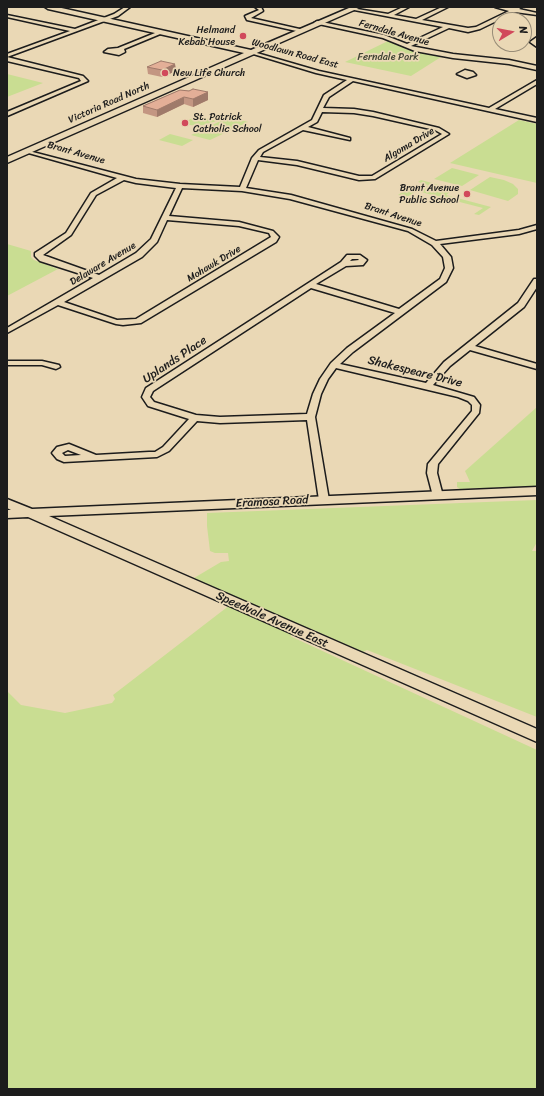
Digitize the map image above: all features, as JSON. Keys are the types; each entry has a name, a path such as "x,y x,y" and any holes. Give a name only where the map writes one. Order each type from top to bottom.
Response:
{"main road":[{"name":"Woodlawn Road East","path":"48,7 252,52"},
{"name":"Victoria Road North","path":"7,160 354,8"},
{"name":"Eramosa Road","path":"7,514 537,491"},
{"name":"Speedvale Avenue East","path":"7,503 537,736"},
{"path":"75,532 72,526 75,520 80,517 110,510"}],"street":[{"path":"7,58 122,12 128,7"},
{"path":"257,7 261,8 261,11 247,17 249,19 301,30"},
{"path":"388,16 407,7"},
{"path":"416,21 446,7"},
{"path":"497,7 537,14"},
{"path":"354,8 461,30 473,30 520,7"},
{"path":"7,16 74,30"},
{"name":"Ferndale Avenue","path":"318,23 384,37 415,49 474,59 502,61 537,68"},
{"path":"406,46 447,27"},
{"path":"120,49 162,32"},
{"path":"537,39 533,42 537,45"},
{"name":"Woodlawn Road East","path":"252,52 310,70 537,120"},
{"path":"7,58 81,77 85,81 7,114"},
{"path":"468,72 474,59"},
{"path":"242,189 255,158 268,146 303,128 314,120 320,110 322,101 326,96 354,79"},
{"path":"491,109 537,82"},
{"name":"Algoma Drive","path":"255,158 297,163 359,178 373,178 446,134 437,129 373,114 354,111 320,110"},
{"path":"303,128 348,139"},
{"name":"Brant Avenue","path":"27,151 122,178 180,186 242,189 291,197 400,227 436,243 447,257 449,268 443,280 350,350 334,365 324,379 317,394 311,417 324,500"},
{"path":"100,278 43,259 39,256 39,253 62,240 69,234 93,194 122,178"},
{"name":"Delaware Avenue","path":"7,331 131,261 147,248 154,240 180,186"},
{"name":"Mohawk Drive","path":"57,302 116,322 123,323 138,321 273,240 275,237 270,232 240,224 165,218"},
{"path":"436,243 519,232 537,227"},
{"name":"Uplands Place","path":"311,417 220,420 195,418 151,404 146,397 146,393 344,264"},
{"path":"428,386 447,364 521,305 537,281"},
{"path":"310,285 401,312"},
{"path":"470,347 537,367"},
{"path":"7,363 42,363 56,367"},
{"name":"Shakespeare Drive","path":"334,365 461,395 471,399 476,405 476,411 433,464 432,473 438,496"},
{"path":"93,457 156,454 166,449 195,418"}],"green space":[{"name":"Ferndale Park","path":"388,41 408,50 441,57 411,76 345,62"},
{"path":"7,74 43,83 7,97"},
{"path":"197,116 217,121 200,126 180,124"},
{"path":"229,117 248,122 210,140 191,135"},
{"path":"519,120 537,124 537,183 450,163"},
{"path":"170,134 193,140 182,146 159,140"},
{"path":"452,168 479,175 462,186 434,179"},
{"path":"490,177 504,180 513,184 518,189 518,194 508,201 470,190"},
{"path":"421,180 454,189 446,195 491,207 479,215 474,214 483,208 417,191 407,197 398,195 413,185 424,188 428,185 418,182"},
{"path":"7,244 31,251 31,257 34,260 58,269 7,296"},
{"path":"537,407 537,486 460,489 457,487 457,482 470,482 465,471"},
{"path":"537,500 537,542 532,551 537,551 537,717 367,650 363,652 309,628 290,636 537,750 537,1089 7,1089 7,691 21,705 65,713 112,703 115,699 113,695 239,598 194,578 221,562 229,561 228,553 215,553 210,551 207,513"}],"building":[{"path":"161,61 175,64 162,70 147,67"},
{"path":"193,89 208,92 193,99 184,97 157,110 143,106 180,90 189,91"}],"place":[{"name":"Helmand Kebab House","path":"243,36"},
{"name":"New Life Church","path":"165,73"},
{"name":"St. Patrick Catholic School","path":"185,123"},
{"name":"Brant Avenue Public School","path":"467,194"}]}
